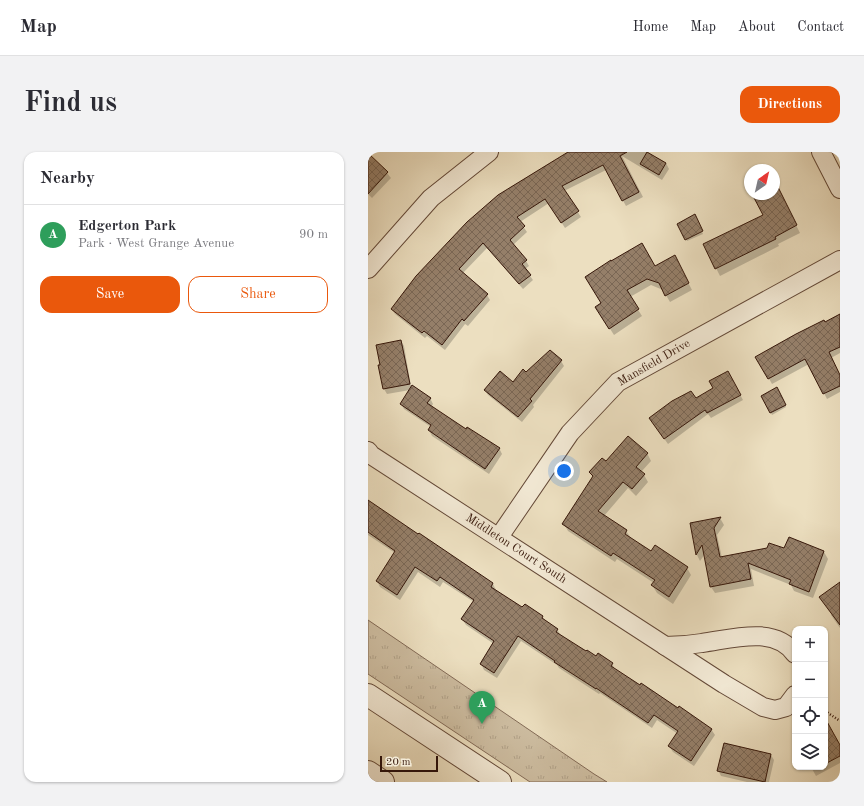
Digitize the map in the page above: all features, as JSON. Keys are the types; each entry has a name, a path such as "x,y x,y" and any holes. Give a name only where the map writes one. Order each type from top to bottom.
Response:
{"street":[{"path":"368,269 431,198 489,152"},
{"path":"821,152 840,189"},
{"name":"Mansfield Drive","path":"499,537 570,433 618,382 840,260"},
{"name":"Middleton Court South","path":"368,451 371,455 665,646 763,707 775,710 786,707 793,698"},
{"path":"665,646 686,645 738,637 762,636 775,638 792,649"},
{"path":"368,695 500,782"},
{"path":"368,772 383,782"}],"path":[{"path":"828,713 840,721"}],"green space":[{"path":"368,620 607,782 530,782 368,674"}],"building":[{"path":"568,152 627,152 620,156 639,192 622,201 603,165 562,186 579,211 561,223 545,199 517,217 525,226 510,240 527,260 522,264 531,275 519,284 483,243 459,269 488,294 464,321 462,319 442,345 424,331 422,333 391,309 416,276 467,222 498,195"},
{"path":"647,152 666,163 659,175 640,164"},
{"path":"368,153 388,172 368,194"},
{"path":"780,191 797,225 775,237 776,239 715,269 703,244 763,215 755,200 780,200"},
{"path":"695,214 703,231 685,240 677,224"},
{"path":"642,243 655,266 675,255 689,283 665,296 659,283 647,279 627,290 639,309 609,329 595,307 601,303 585,277 611,260"},
{"path":"840,314 840,347 829,352 840,375 840,386 823,394 805,359 768,379 755,357 796,334"},
{"path":"401,340 410,384 383,389 376,345"},
{"path":"550,350 562,360 530,399 532,401 518,417 484,390 500,371 513,382 523,369 526,372"},
{"path":"728,371 741,395 707,413 705,410 664,439 649,418 672,401 691,391 696,398 713,388 709,381"},
{"path":"412,385 431,398 427,403 466,429 467,427 500,448 485,469 428,430 431,425 400,404"},
{"path":"777,387 786,405 770,413 761,396"},
{"path":"628,436 648,453 636,467 645,474 632,489 623,482 598,511 627,530 625,534 651,551 655,545 688,567 669,597 651,585 655,580 613,553 611,556 562,524 593,476 589,472 602,458 606,461"},
{"path":"368,500 493,583 491,587 522,607 525,604 543,616 542,618 558,629 556,632 596,656 598,653 613,663 611,666 640,685 641,683 678,708 679,706 712,729 691,761 668,746 678,731 654,715 648,723 554,662 555,661 518,636 494,673 480,664 494,641 461,619 474,600 440,577 437,581 415,567 397,595 376,581 395,551 368,532"},
{"path":"721,517 714,528 720,557 767,548 769,543 784,548 789,537 824,551 809,592 789,584 791,580 748,563 751,579 710,587 702,545 696,555 690,523"},
{"path":"840,582 840,625 819,597"},
{"path":"828,723 840,745 840,756 828,762"},
{"path":"724,743 771,754 765,782 717,771"}],"place":[{"name":"Edgerton Park","path":"482,724"}]}
